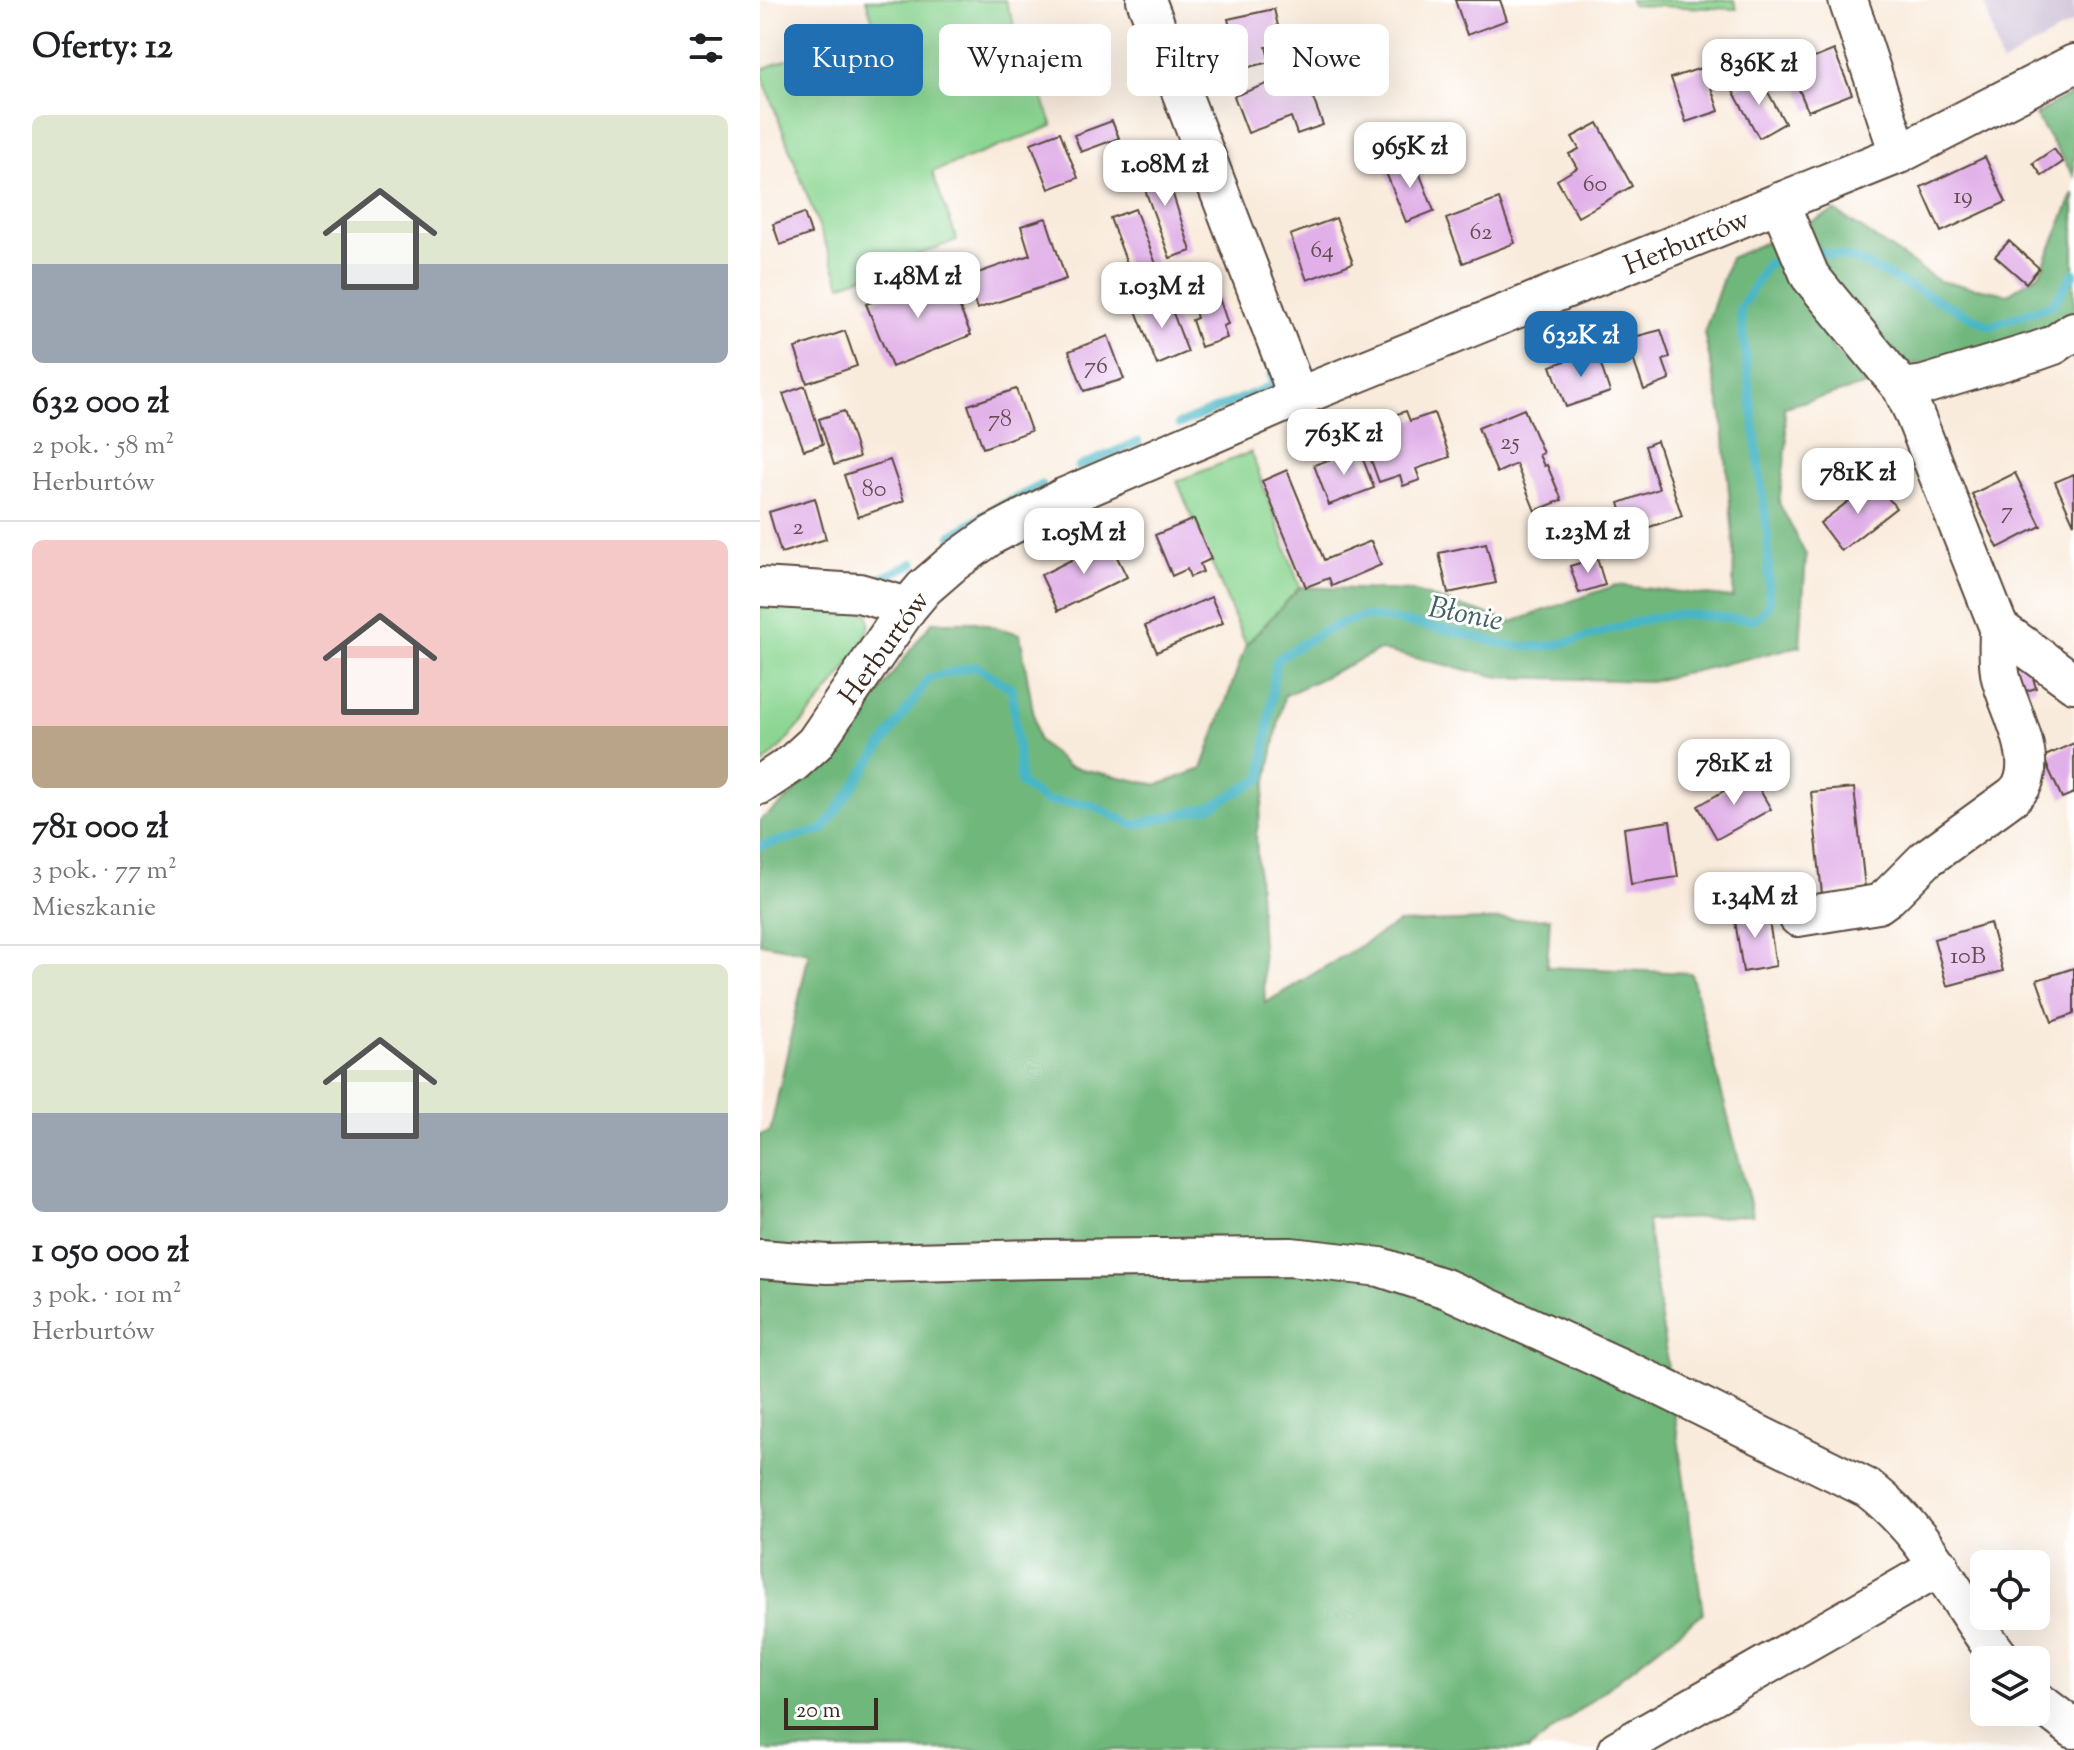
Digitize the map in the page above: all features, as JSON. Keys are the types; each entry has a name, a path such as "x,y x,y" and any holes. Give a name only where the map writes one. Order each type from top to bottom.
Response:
{"street":[{"path":"1146,0 1298,397"},
{"path":"1848,0 1899,154"},
{"name":"Herburtów","path":"760,785 793,763 815,743 924,588 992,535 1065,497 1298,397 1784,214 2074,64"},
{"path":"1784,214 1810,276 1902,388 1999,628 1998,663 2024,747 2026,764 2024,781 2014,795 1926,859 1878,904 1798,917"},
{"path":"1902,388 1924,385 2037,351 2054,345 2074,331"},
{"path":"760,587 859,593 908,607"},
{"path":"1999,628 2074,683"},
{"path":"760,1259 827,1264 1291,1257 1380,1267 1461,1295 1656,1384 1869,1489 1896,1510 1940,1566 1993,1646"},
{"path":"1617,1750 1940,1566"},
{"path":"2050,1711 2074,1729"}],"shaded area":[{"path":"1984,0 2074,0 2074,22 2001,64"}],"green space":[{"path":"866,0 1005,0 1014,24 939,24 939,96 1042,96 1053,126 932,172 957,240 841,285 760,70 784,60 784,96 923,96 923,24 874,24"},
{"path":"1630,0 1734,0 1737,9 1632,5"},
{"path":"2074,92 2074,176 2035,115"},
{"path":"2074,193 2074,319 1967,360 1909,364 1881,346 1850,316 1804,225 1835,211 1939,281 2008,294 2040,273"},
{"path":"1779,236 1832,348 1868,385 1784,407 1787,442 1779,503 1806,555 1800,646 1653,681 1499,677 1380,650 1284,696 1256,835 1265,1003 1398,923 1550,918 1547,967 1691,973 1753,1215 1647,1221 1703,1613 1528,1750 760,1750 760,1134 770,1132 809,952 760,943 760,820 783,803 848,739 932,622 976,622 1020,634 1038,740 1067,766 1158,785 1202,769 1246,645 1300,587 1412,591 1512,622 1616,585 1733,598 1734,547 1722,415 1704,333 1730,258"},
{"path":"1251,452 1300,587 1246,645 1177,481"},
{"path":"760,607 854,608 868,614 869,625 864,640 838,679 760,766"}],"building":[{"path":"1455,0 1500,0 1507,20 1467,35"},
{"path":"1274,9 1278,24 1264,24 1264,63 1248,67 1248,24 1229,24 1228,19"},
{"path":"1834,50 1852,94 1808,111 1790,68"},
{"path":"1704,67 1719,111 1686,122 1671,78"},
{"path":"1759,76 1785,123 1759,138 1733,91"},
{"path":"1264,85 1264,96 1312,96 1323,125 1297,134 1291,117 1248,133 1234,96 1248,96 1248,91"},
{"path":"1112,121 1119,138 1081,152 1074,135"},
{"path":"1598,123 1632,186 1578,217 1557,180 1577,168 1569,154 1579,149 1572,137"},
{"path":"1060,132 1078,178 1049,189 1031,143"},
{"path":"2054,149 2063,162 2042,176 2033,163"},
{"path":"1985,157 2006,202 1941,232 1921,187"},
{"path":"1414,159 1434,211 1406,222 1385,170"},
{"path":"1162,160 1191,251 1170,258 1137,168"},
{"path":"1499,199 1515,243 1463,263 1446,219"},
{"path":"1135,209 1156,264 1131,274 1110,218"},
{"path":"804,213 811,234 780,245 773,224"},
{"path":"1046,218 1066,279 977,309 966,277 1030,255 1021,226"},
{"path":"1336,218 1353,263 1307,280 1290,235"},
{"path":"2009,241 2039,268 2026,283 1995,256"},
{"path":"945,272 971,335 892,367 866,304"},
{"path":"1217,292 1228,324 1223,326 1227,338 1201,347 1192,320 1197,318 1192,301"},
{"path":"1166,295 1188,352 1157,365 1135,308"},
{"path":"1661,330 1670,357 1663,360 1670,380 1644,390 1626,339"},
{"path":"845,331 857,366 807,383 795,348"},
{"path":"1108,336 1124,379 1084,391 1069,351"},
{"path":"1596,350 1610,392 1566,407 1551,366"},
{"path":"805,386 823,444 804,450 783,394"},
{"path":"1016,389 1031,431 983,448 968,405"},
{"path":"1524,409 1543,453 1539,455 1544,466 1547,465 1562,500 1535,511 1516,464 1497,473 1478,428"},
{"path":"844,411 859,457 834,465 819,419"},
{"path":"1406,411 1410,421 1434,413 1450,457 1416,469 1420,480 1403,486 1400,475 1379,482 1363,438 1389,429 1385,418"},
{"path":"1657,441 1682,516 1629,534 1619,503 1659,489 1645,446"},
{"path":"1359,449 1374,488 1329,505 1314,465"},
{"path":"890,460 904,501 858,517 844,475"},
{"path":"1287,470 1324,560 1371,541 1381,565 1332,586 1329,578 1306,587 1262,481"},
{"path":"2015,473 2041,526 1998,548 1972,494"},
{"path":"2074,474 2074,524 2055,482"},
{"path":"1875,481 1896,508 1841,551 1820,523"},
{"path":"815,498 826,539 781,553 769,512"},
{"path":"1194,519 1211,559 1200,564 1203,572 1190,577 1187,569 1172,576 1155,535"},
{"path":"1109,541 1127,577 1058,611 1041,575"},
{"path":"1486,543 1496,583 1448,593 1439,553"},
{"path":"1597,558 1605,585 1579,593 1570,566"},
{"path":"1211,597 1223,623 1157,652 1145,626"},
{"path":"2028,661 2036,688 2020,693 2012,666"},
{"path":"2074,743 2074,793 2062,798 2043,757"},
{"path":"1751,775 1771,809 1717,839 1698,806"},
{"path":"1854,788 1865,888 1822,894 1811,792"},
{"path":"1670,821 1678,877 1631,884 1624,828"},
{"path":"1767,908 1776,966 1743,972 1734,914"},
{"path":"1990,923 2003,971 1947,986 1934,939"},
{"path":"2074,968 2074,1014 2052,1022 2037,980"}],"waterway":[{"name":"Błonie","path":"1809,253 1816,251 1857,260 1990,326 2053,304 2074,273"},
{"name":"Błonie","path":"760,846 823,830 929,678 976,666 1012,689 1021,784 1045,801 1089,804 1134,825 1211,807 1262,778 1276,661 1317,635 1352,619 1395,620 1525,647 1569,642 1671,615 1756,619 1769,606 1768,539 1740,310 1767,264 1791,258"},
{"path":"1179,424 1274,385 1271,376"},
{"path":"1079,467 1138,442"},
{"path":"951,536 994,509 1042,485"},
{"path":"881,578 914,563"}]}
